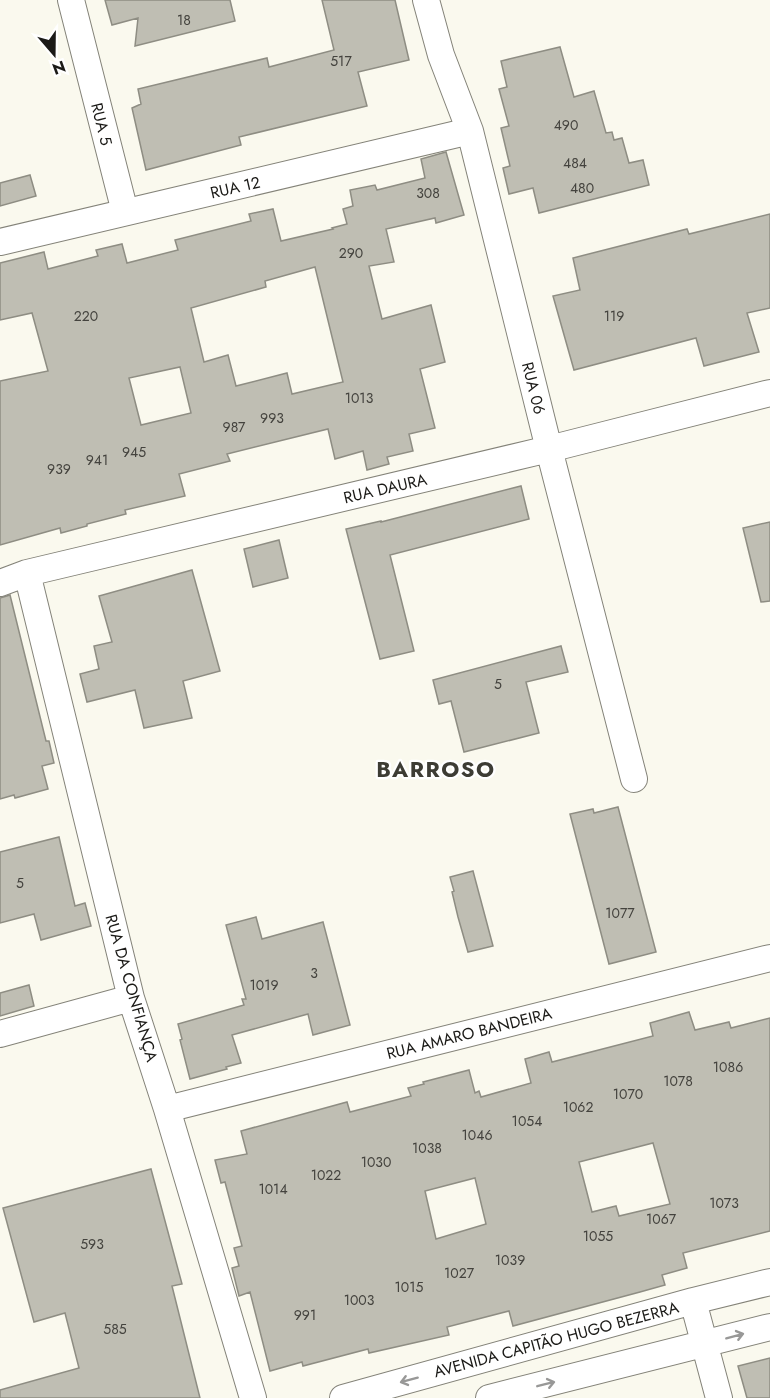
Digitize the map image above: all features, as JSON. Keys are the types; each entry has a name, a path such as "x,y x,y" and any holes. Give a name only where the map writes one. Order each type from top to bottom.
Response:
{"street":[{"name":"RUA 5","path":"71,0 125,213"},
{"name":"RUA 06","path":"426,0 441,55 470,131 634,779"},
{"name":"RUA 12","path":"0,242 470,131"},
{"name":"RUA DAURA","path":"0,583 27,573 770,393"},
{"name":"RUA DA CONFIANÇA","path":"27,573 131,998 167,1109 253,1398"},
{"name":"RUA AMARO BANDEIRA","path":"167,1109 770,958"},
{"path":"0,1034 131,998"},
{"name":"AVENIDA CAPITÃO HUGO BEZERRA","path":"343,1398 693,1301 770,1282"},
{"path":"693,1301 719,1398"},
{"path":"489,1398 770,1328"}],"building":[{"path":"105,0 230,0 235,21 135,46 138,18 112,25"},
{"path":"322,0 395,0 409,60 358,72 367,106 239,137 241,145 146,170 132,108 141,104 138,89 267,58 269,67 334,50"},
{"path":"560,47 574,97 594,91 606,133 612,132 614,140 622,138 629,163 643,160 649,185 539,213 533,188 509,194 503,168 510,166 501,128 509,126 499,89 507,87 501,61"},
{"path":"446,152 464,215 436,223 435,218 386,229 394,262 369,266 382,319 431,305 445,362 420,369 435,428 409,434 413,451 387,457 389,464 367,470 363,451 335,459 328,429 227,454 230,461 179,474 185,496 125,510 126,514 61,533 60,528 0,545 0,381 48,371 32,313 0,320 0,263 44,252 48,269 98,256 96,250 122,244 127,263 178,250 175,240 251,221 249,214 273,209 281,241 333,229 347,224 343,209 353,206 350,190 375,185 377,190 425,178 421,159","holes":["315,267 343,382 292,394 287,373 236,386 228,355 204,362 191,308 266,287 265,281","180,367 191,413 141,425 129,378"]},
{"path":"30,175 36,196 0,206 0,183"},
{"path":"770,214 770,308 747,313 759,352 704,366 696,338 574,370 553,296 580,290 573,258 687,229 689,234"},
{"path":"521,486 529,519 390,555 414,651 380,659 346,529"},
{"path":"770,522 770,601 761,602 743,528"},
{"path":"279,540 288,578 253,587 244,549"},
{"path":"192,570 220,671 183,681 192,718 144,728 135,690 87,702 80,674 99,669 94,646 112,642 99,596"},
{"path":"10,595 46,741 49,741 54,763 42,766 48,789 15,798 14,795 0,799 0,598"},
{"path":"561,646 568,672 526,682 539,733 464,752 451,701 439,704 433,680"},
{"path":"618,807 656,952 609,964 570,814 593,809 594,813"},
{"path":"59,837 75,906 85,903 91,926 41,940 34,914 0,923 0,852"},
{"path":"473,871 493,946 468,952 450,877"},
{"path":"256,917 262,939 323,922 350,1025 313,1035 308,1014 232,1035 241,1063 190,1079 178,1024 244,1005 242,999 246,999 226,925"},
{"path":"29,985 34,1006 0,1016 0,993"},
{"path":"689,1012 695,1030 729,1022 731,1028 770,1018 770,1231 683,1253 687,1268 662,1275 665,1285 640,1292 513,1326 509,1311 447,1327 449,1335 369,1353 368,1349 303,1366 302,1362 270,1371 250,1292 239,1296 232,1268 239,1266 234,1248 242,1246 225,1182 221,1183 215,1160 247,1154 241,1131 347,1102 350,1112 411,1096 408,1088 469,1070 475,1093 479,1091 481,1097 531,1083 525,1059 549,1052 552,1062 653,1036 650,1023","holes":["653,1143 670,1204 619,1216 616,1206 592,1212 579,1162","475,1178 486,1224 436,1239 425,1191"]},
{"path":"151,1169 182,1284 172,1286 200,1398 0,1398 0,1390 79,1368 65,1313 34,1322 3,1208"},
{"path":"770,1358 770,1398 747,1398 738,1366"}],"district":[{"name":"BARROSO","path":"436,769"}]}
